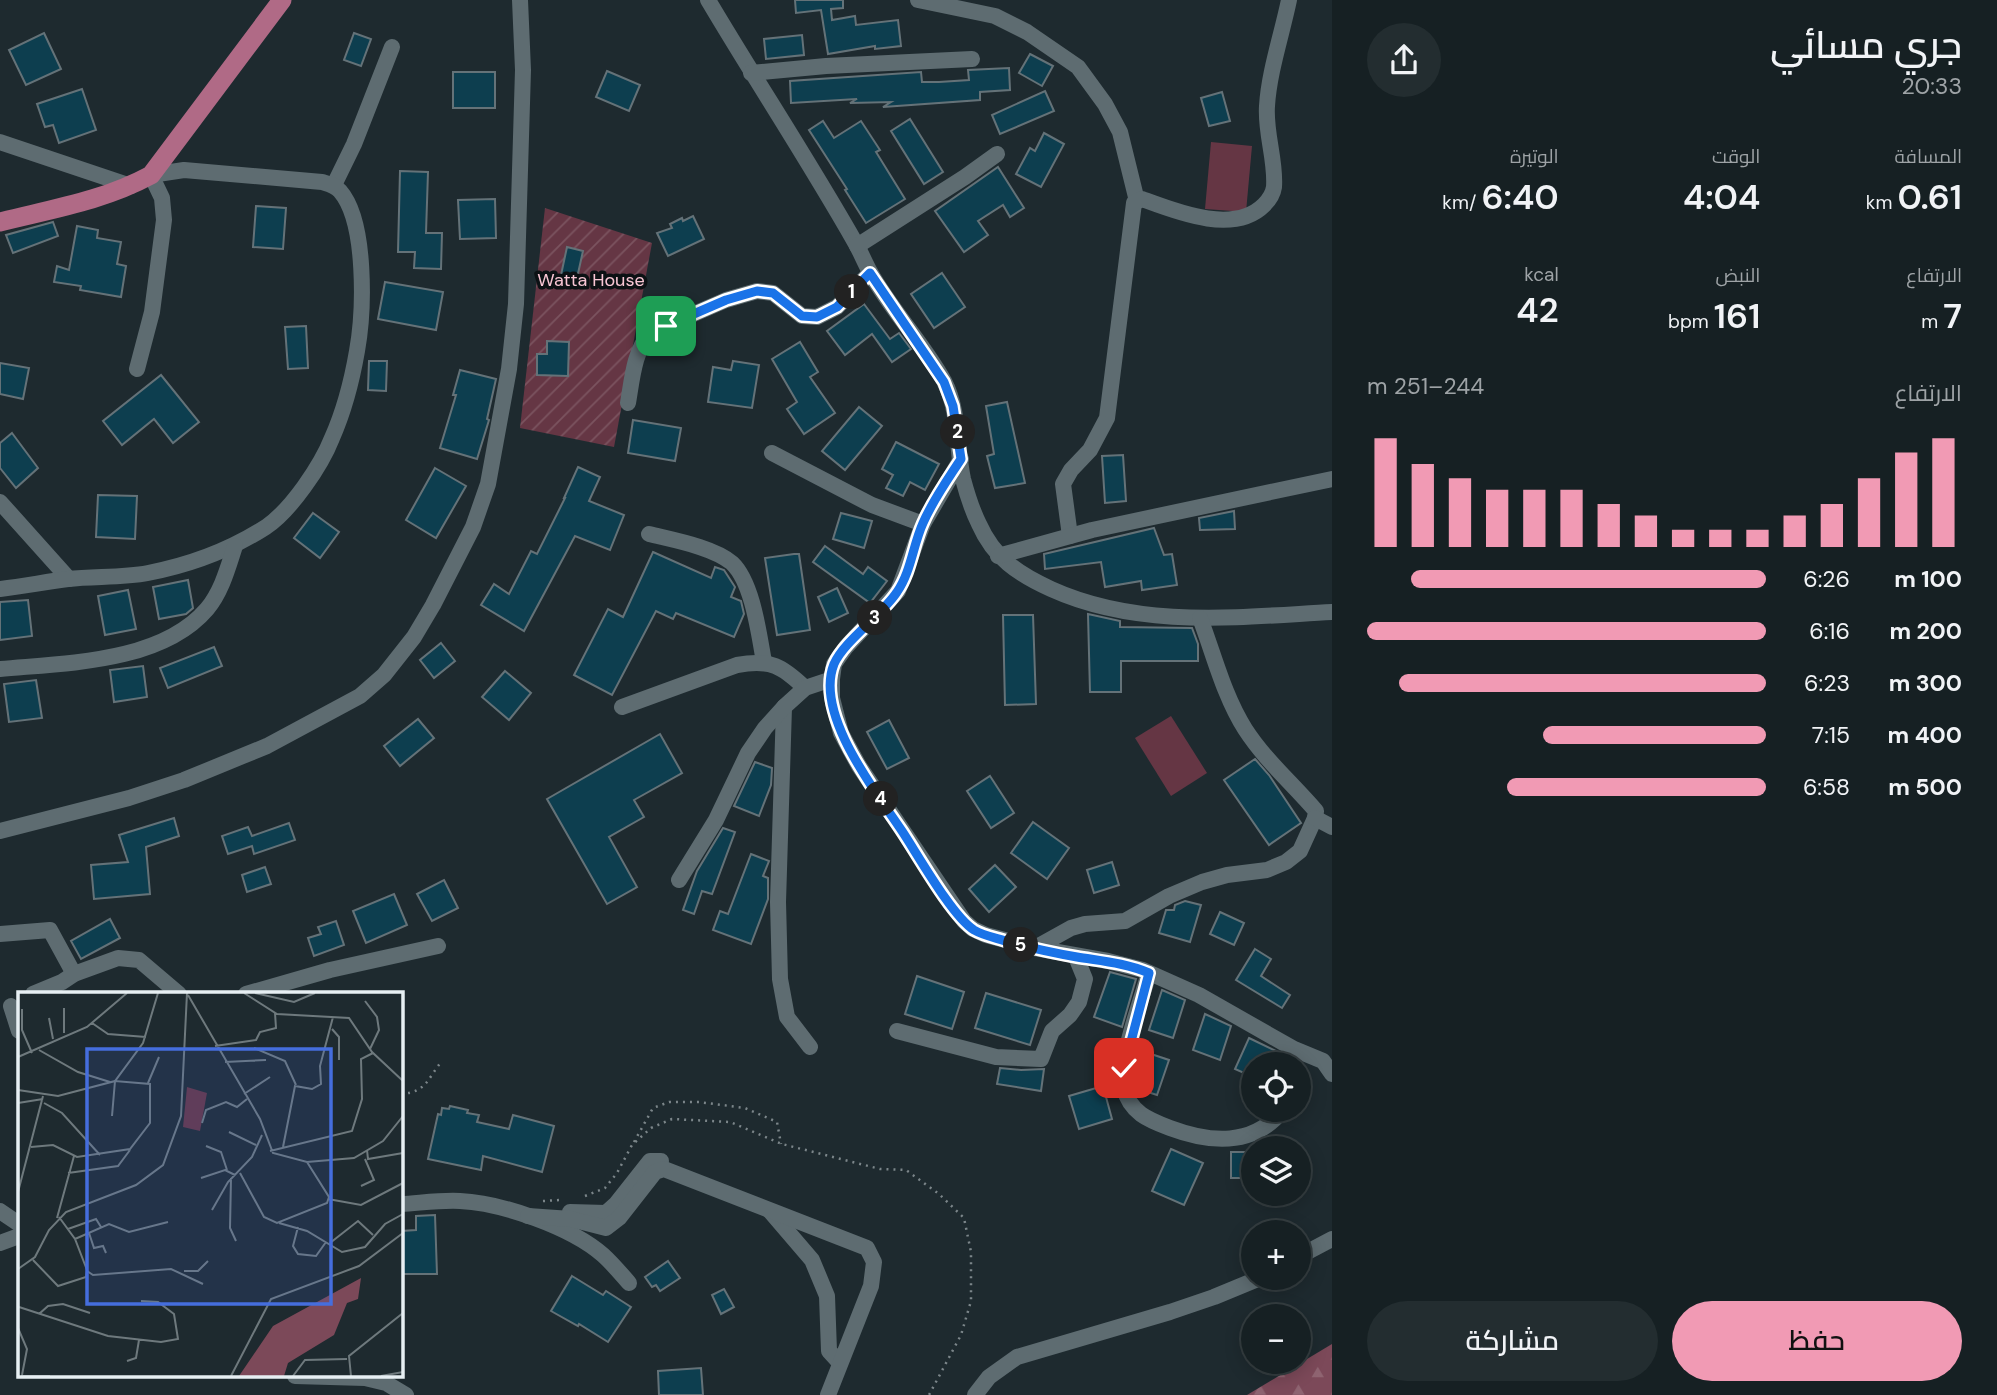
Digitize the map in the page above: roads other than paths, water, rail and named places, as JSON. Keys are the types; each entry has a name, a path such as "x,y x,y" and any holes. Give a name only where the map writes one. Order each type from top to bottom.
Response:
{"main road":[{"path":"0,222 88,202 131,186 151,175 282,0"}],"street":[{"path":"0,831 140,795 267,746 360,695 384,675 414,637 473,527 488,484 509,369 516,303 523,70 520,0"},
{"path":"708,0 857,246 870,273 944,382 953,406 963,478 972,509 987,541 998,556 1013,569 1084,603 1126,612 1200,618 1332,612"},
{"path":"918,0 995,16 1027,32 1078,67 1105,104 1119,132 1137,201"},
{"path":"1070,536 1063,484 1070,470 1090,450 1107,418 1133,207 1142,199 1226,222 1241,220 1256,213 1269,201 1274,186 1267,107 1289,0"},
{"path":"334,185 354,144 392,47"},
{"path":"751,73 826,66 972,59"},
{"path":"0,142 131,186"},
{"path":"857,246 997,154"},
{"path":"0,589 69,579 147,573 199,559 235,545 269,524 297,495 332,439 348,391 357,349 361,315 360,244 349,206 341,191 334,185 321,182 184,170 151,175 162,198 164,220 152,312 137,369"},
{"path":"628,403 639,351 650,333 726,300 757,291 773,293 802,316 817,317 837,307 870,273"},
{"path":"772,453 872,505 923,524"},
{"path":"961,459 941,489 923,524 898,591 846,647 834,664 832,698 841,733 859,766 964,921 974,929 986,935 1035,948 1108,961 1149,973 1199,995 1301,1052"},
{"path":"998,556 1070,536 1332,479"},
{"path":"0,502 69,579"},
{"path":"649,534 688,544 732,564 751,600 764,662"},
{"path":"0,669 107,657 165,641 207,609 222,585 235,545"},
{"path":"1035,948 1071,928 1125,921 1168,896 1202,882 1275,867 1293,858 1300,851 1317,813 1245,729 1233,707 1200,618"},
{"path":"622,707 737,666 764,662 786,670 806,688"},
{"path":"679,880 716,820 748,753 765,728 783,707 806,688 832,679"},
{"path":"783,707 778,902 780,979 787,1017 810,1048"},
{"path":"1315,818 1332,827"},
{"path":"0,934 50,930 74,974"},
{"path":"253,992 330,970 438,946"},
{"path":"897,1031 996,1057 1041,1059 1052,1031 1070,1015 1079,1002 1084,979 1076,957"},
{"path":"38,992 74,974 118,958 139,960 177,992"},
{"path":"1149,973 1124,1068 1125,1092 1134,1109 1149,1120 1197,1138 1210,1140 1224,1140 1250,1133 1269,1122"},
{"path":"10,1006 18,1028"},
{"path":"1311,1057 1329,1065"},
{"path":"523,1214 606,1213 650,1161 661,1161"},
{"path":"402,1204 456,1200 523,1214 571,1219 606,1228 619,1218 655,1172 664,1169 867,1248 874,1262 871,1286 828,1395"},
{"path":"769,1209 812,1260 827,1296 829,1351 840,1363"},
{"path":"0,1211 18,1223"},
{"path":"523,1214 602,1254 629,1283"},
{"path":"0,1242 18,1236"},
{"path":"1311,1250 1332,1240"},
{"path":"975,1395 994,1372 1017,1357 1170,1312 1241,1286"},
{"path":"365,1378 386,1383 406,1395"}],"park label":[{"name":"Watta House","path":"591,280"}]}
